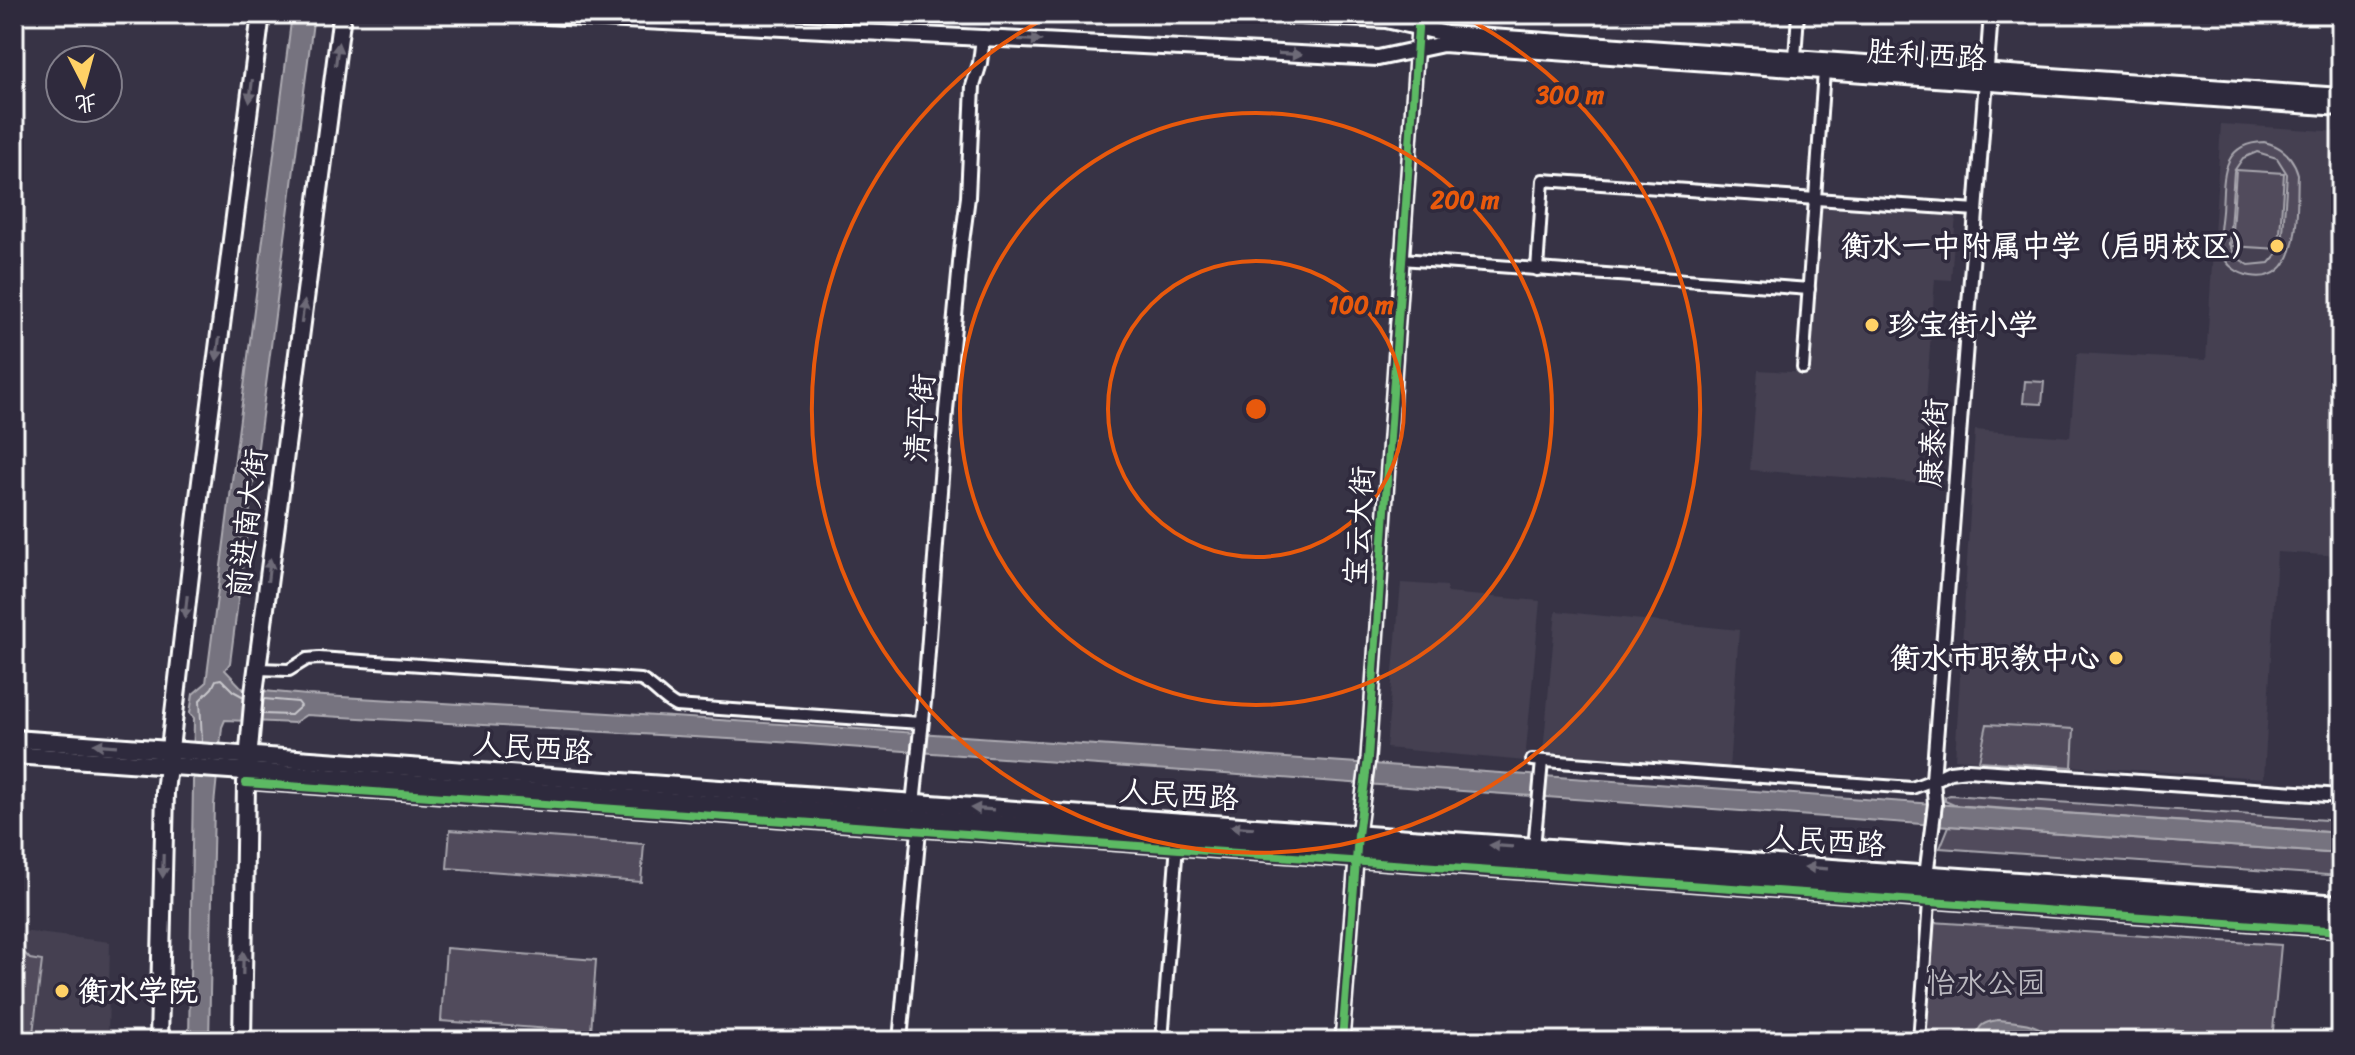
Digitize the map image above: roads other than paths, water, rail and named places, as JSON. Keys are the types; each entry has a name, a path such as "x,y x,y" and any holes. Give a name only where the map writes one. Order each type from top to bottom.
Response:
{"main road":[{"name":"前进南大街","path":"159,1041 164,821 176,759 199,497 261,14"},
{"name":"前进南大街","path":"242,1041 242,767 251,730 342,14"},
{"name":"胜利西路","path":"505,14 1378,58 1443,44 1824,71 2341,96"},
{"name":"胜利西路","path":"1257,14 1418,21 1447,34 1795,57 2341,108"},
{"name":"人民西路","path":"14,739 242,767 917,818 2341,918"},
{"name":"人民西路","path":"14,755 176,759"},
{"name":"人民西路","path":"917,818 1177,843 1357,848 1534,848 2341,904"}],"street":[{"path":"1795,57 1798,14"},
{"name":"康泰街","path":"1926,876 1935,804 1933,780 1991,14"},
{"name":"宝云大街","path":"1342,1041 1357,848 1368,758 1418,21"},
{"name":"清平街","path":"900,1041 917,818 917,760 946,411 968,197 973,86 983,37"},
{"path":"1803,368 1824,71"},
{"path":"1537,270 1543,180 1976,210"},
{"path":"1401,259 1809,289"},
{"path":"257,672 289,670 307,659 319,658 641,680 655,687 663,700 676,706 920,726"},
{"path":"1534,848 1538,764 1912,788 1950,772 1968,770 2341,796"},
{"path":"1162,1041 1177,843"},
{"path":"1357,848 1929,902 2341,931"},
{"path":"1919,1041 1929,902"}],"water":[{"path":"292,14 314,14 230,663 225,670 243,689 1070,743 2341,833 2341,854 764,741 306,715 294,723 225,720 214,805 209,1041 189,1041 194,718 190,713 193,694 206,683"},
{"path":"1998,1020 2036,1027 2054,1041 1975,1041 1982,1025"},
{"path":"2167,1029 2215,1033 2227,1041 2156,1041"}],"place":[{"name":"衡水一中附属中学（启明校区）","path":"2277,246"},
{"name":"珍宝街小学","path":"1872,325"},
{"name":"衡水市职教中心","path":"2116,658"},
{"name":"衡水学院","path":"62,991"}],"park label":[{"name":"怡水公园","path":"1986,983"}]}
